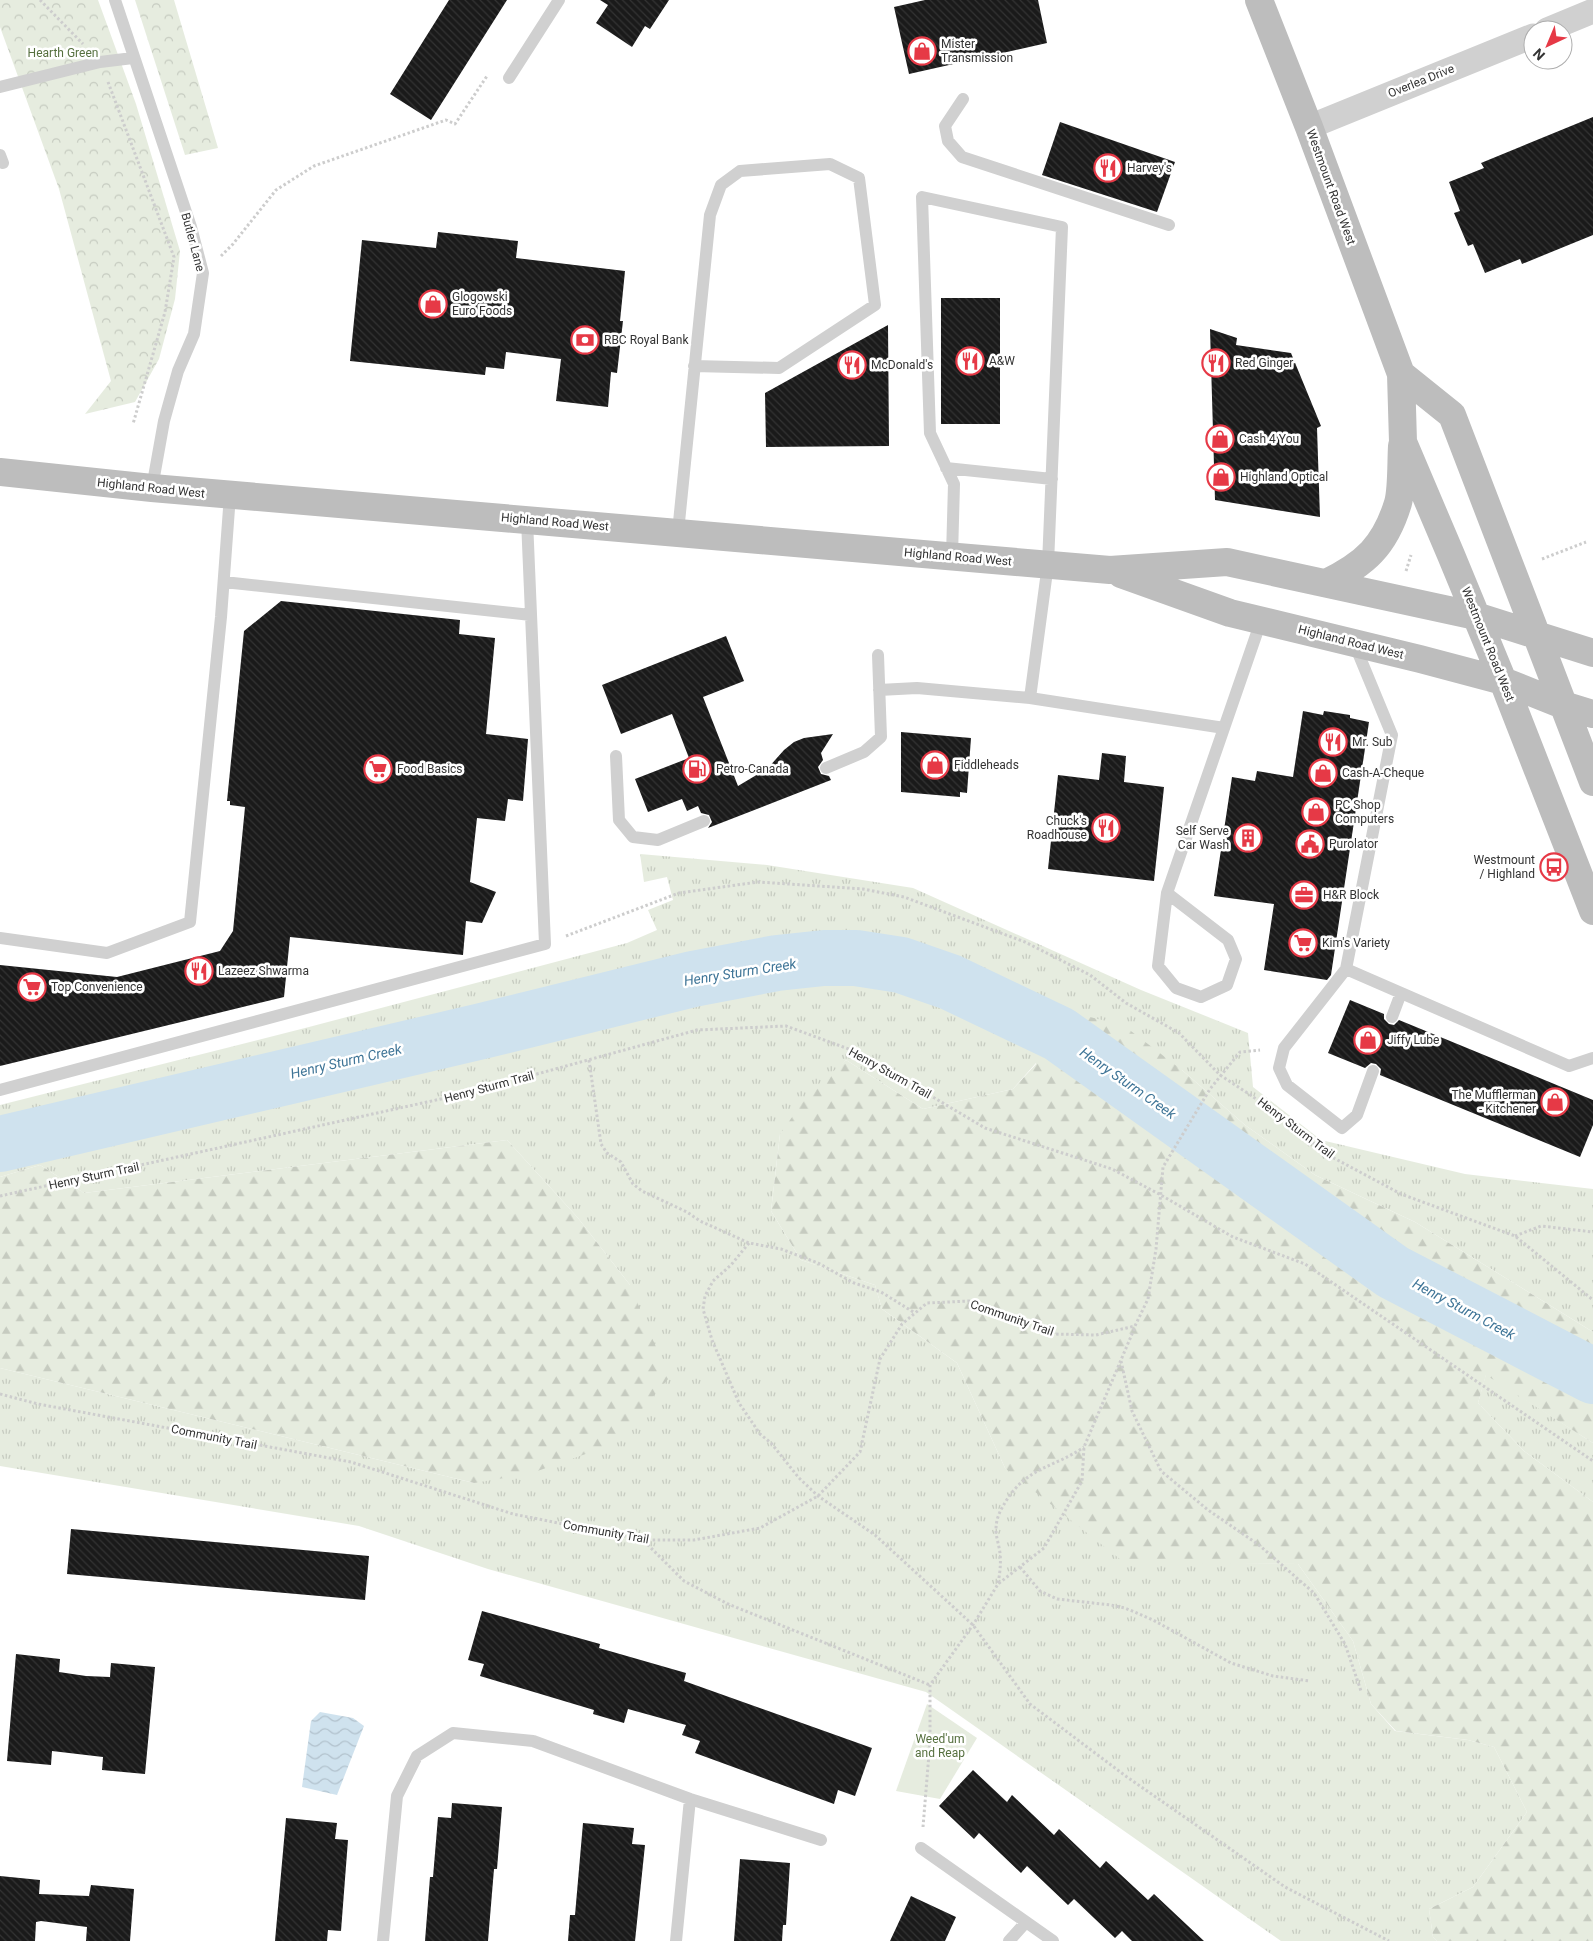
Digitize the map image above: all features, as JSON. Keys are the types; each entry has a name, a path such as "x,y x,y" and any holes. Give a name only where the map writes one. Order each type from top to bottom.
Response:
{"main road":[{"name":"Westmount Road West","path":"1259,0 1309,127 1401,374 1403,442 1503,681 1593,911"},
{"path":"1401,374 1452,415 1593,782"},
{"path":"1326,583 1350,572 1370,556 1384,536 1398,502 1403,442"},
{"name":"Highland Road West","path":"0,472 230,495 1110,570 1227,562 1476,616 1593,653"},
{"name":"Highland Road West","path":"1110,570 1230,613 1354,642 1503,681 1562,705 1593,714"}],"street":[{"path":"1571,20 1593,11"},
{"name":"Overlea Drive","path":"1309,127 1523,40"}],"lane":[{"name":"Butler Lane","path":"115,0 191,227 203,273 194,334 178,371 164,421 152,488"},
{"path":"509,78 559,0"},
{"path":"0,87 100,62 133,58"},
{"path":"963,99 945,126 948,141 962,157 1169,226"},
{"path":"678,532 694,366 710,215 721,185 740,171 830,164 859,178 875,305 779,368 694,366"},
{"path":"952,556 954,484 930,433 922,197 1062,227 1048,564 1030,698"},
{"path":"946,468 1052,479"},
{"path":"0,938 107,953 190,922 224,582 230,495"},
{"path":"0,1090 545,944 526,520"},
{"path":"224,582 531,614"},
{"path":"1167,893 1228,940 1236,959 1227,985 1201,997 1176,988 1158,966 1167,893 1261,621"},
{"path":"1354,642 1392,735 1346,969 1284,1048 1279,1068 1287,1085 1342,1128 1357,1114 1373,1072"},
{"path":"826,768 864,752 881,737 878,655"},
{"path":"879,690 918,688 1030,698 1224,728"},
{"path":"616,756 618,820 633,837 658,840 704,821"},
{"path":"1346,969 1569,1066 1593,1058"},
{"path":"1392,1017 1401,993"},
{"path":"383,1941 396,1796 417,1756 453,1733 533,1741 690,1798 821,1840"},
{"path":"676,1941 690,1798"},
{"path":"921,1848 1053,1941"},
{"path":"1009,1941 1026,1922"}],"path":[{"path":"40,0 100,62 174,257 165,312 133,424"},
{"path":"203,273 233,244 276,190 314,166 446,120"},
{"path":"1542,560 1586,542"},
{"path":"1406,574 1411,555"},
{"name":"Henry Sturm Trail","path":"545,944 680,893 758,882 863,889 904,897 1025,942 1090,974 1126,1003 1179,1033 1220,1075 1252,1096 1330,1156 1401,1194 1515,1236 1593,1300"},
{"name":"Henry Sturm Trail","path":"0,1196 468,1093 697,1030 786,1026 857,1052 985,1128 1112,1169 1160,1194 1233,1237 1305,1264 1593,1461"},
{"path":"921,1848 930,1742 930,1685 998,1584 1044,1548 1082,1481 1084,1447 1148,1299 1156,1249 1162,1167 1210,1089 1240,1052 1284,1048"},
{"path":"589,1060 601,1144 607,1153 621,1162 633,1184 642,1191 687,1212 700,1221 749,1243 781,1249 818,1263 854,1283 881,1292 915,1313"},
{"path":"1515,1236 1541,1226 1593,1232"},
{"path":"749,1243 731,1265 713,1281 705,1296 703,1309 715,1348 739,1403 760,1434 771,1444 799,1478 818,1496 875,1535 972,1625 1030,1704 1127,1777 1285,1888 1389,1941"},
{"name":"Community Trail","path":"0,1394 38,1404 351,1462 513,1514 644,1540 694,1540 760,1528 818,1496 860,1452 880,1359 902,1324 927,1303 969,1301 1053,1334 1096,1335 1135,1326"},
{"path":"1121,1360 1132,1411 1161,1471 1208,1510 1259,1545 1314,1593 1345,1644 1361,1691"},
{"path":"998,1584 1001,1569 996,1531 998,1515 1008,1497 1024,1478 1072,1456 1084,1447"},
{"path":"644,1540 684,1581 728,1604 930,1685"},
{"path":"1020,1566 1040,1591 1057,1599 1111,1604 1125,1608 1153,1620 1231,1663 1274,1676 1310,1680"}],"green space":[{"name":"Hearth Green","path":"0,0 98,0 136,104 180,251 175,299 159,359 135,402 85,414 111,381 59,189 0,27"},
{"path":"135,0 174,0 218,148 185,155"},
{"path":"640,854 767,865 913,888 1141,990 1248,1033 1253,1087 1321,1140 1465,1174 1593,1189 1593,1332 1415,1222 1315,1175 1245,1125 1182,1070 1036,1063 1013,1089 923,1109 846,1060 780,1134 771,1211 801,1260 875,1285 882,1309 957,1363 1005,1468 1242,1563 1298,1564 1353,1641 1371,1704 1395,1731 1468,1740 1494,1747 1527,1812 1473,1887 1429,1909 1433,1937 1437,1941 1281,1941 926,1692 488,1569 359,1526 0,1466 0,1368 474,1483 630,1285 578,1218 507,1140 84,1193 40,1165 0,1177 0,1105 309,1027 627,943 657,930 648,910 673,900 667,877 644,882"},
{"path":"1065,1011 1123,1025 1182,1070 1245,1125 1315,1175 1415,1222 1593,1332 1593,1443 1486,1375 1478,1403 1524,1451 1593,1502 1593,1941 1437,1941 1433,1937 1429,1909 1473,1887 1527,1812 1494,1747 1468,1740 1396,1731 1371,1704 1353,1641 1298,1564 1125,1563 1005,1468 957,1363 882,1309 875,1285 801,1260 771,1211 780,1134 810,1092 846,1060 923,1109 1013,1089 1036,1064 1035,1048"},
{"path":"507,1140 578,1218 630,1285 669,1378 611,1445 529,1474 474,1483 0,1368 0,1177 40,1165 84,1193"},
{"path":"1486,1374 1593,1443 1593,1502 1524,1451 1478,1403"},
{"name":"Weed'um and Reap","path":"927,1704 977,1738 940,1799 896,1791"}],"water":[{"path":"320,1712 353,1718 364,1726 337,1795 302,1787 311,1721"}],"building":[{"path":"449,0 507,0 431,120 390,94"},
{"path":"600,0 669,0 650,29 645,26 632,47 596,23 608,5"},
{"path":"925,0 1038,0 1047,43 909,74 894,7"},
{"path":"1593,117 1593,235 1522,264 1520,259 1485,273 1473,244 1468,246 1454,213 1460,211 1449,182 1484,168 1481,163"},
{"name":"Harvey's","path":"1060,122 1175,162 1157,212 1042,175"},
{"name":"Glogowski Euro Foods","path":"438,232 518,241 516,258 625,271 620,321 623,321 617,373 611,372 608,407 556,401 561,359 506,352 504,369 486,367 485,375 350,361 362,240 436,248"},
{"name":"A&W","path":"941,298 1000,298 1000,424 941,424"},
{"name":"McDonald's","path":"888,325 889,446 766,447 765,393"},
{"path":"1210,329 1237,338 1236,345 1291,353 1321,426 1317,428 1320,517 1215,500"},
{"name":"Food Basics","path":"281,601 460,620 459,634 495,638 486,734 528,739 523,801 508,799 505,821 477,818 470,882 496,892 482,923 466,921 463,955 290,937 284,997 0,1066 0,965 117,977 220,951 233,931 245,807 230,805 230,801 227,801 244,631"},
{"path":"726,636 744,681 703,697 738,786 768,768 794,742 804,738 833,734 821,753 823,760 818,767 821,774 829,776 831,780 708,828 712,822 709,815 701,813 698,806 687,811 682,799 648,812 635,779 689,758 672,714 621,734 602,685"},
{"path":"1303,711 1323,715 1324,711 1350,715 1350,718 1369,722 1331,975 1327,980 1264,970 1274,904 1214,896 1232,777 1255,781 1257,771 1293,777"},
{"name":"Fiddleheads","path":"901,732 971,738 967,793 960,792 960,797 901,792"},
{"name":"Chuck's Roadhouse","path":"1102,753 1126,756 1124,782 1164,787 1154,881 1048,869 1058,775 1099,780"},
{"path":"1350,1000 1384,1014 1384,1019 1389,1024 1394,1025 1399,1020 1593,1100 1593,1125 1580,1157 1380,1075 1381,1069 1376,1064 1371,1063 1365,1068 1328,1053"},
{"path":"71,1529 369,1556 365,1600 67,1574"},
{"path":"482,1611 600,1644 599,1648 686,1673 684,1681 872,1748 855,1796 838,1790 834,1804 695,1753 700,1741 682,1735 686,1725 628,1709 624,1723 593,1714 594,1710 480,1676 484,1664 468,1660"},
{"path":"16,1654 60,1659 59,1672 86,1676 110,1677 111,1663 155,1667 145,1774 102,1770 103,1757 52,1751 51,1765 7,1761"},
{"path":"973,1770 1007,1802 1012,1795 1054,1835 1059,1829 1100,1868 1106,1861 1148,1900 1154,1894 1204,1941 1132,1941 1122,1931 1115,1938 1074,1899 1068,1905 1027,1866 1021,1873 979,1833 974,1839 939,1806"},
{"path":"452,1803 502,1807 497,1869 494,1869 488,1941 425,1941 430,1877 433,1877 438,1817 451,1818"},
{"path":"286,1818 337,1823 335,1839 348,1840 341,1931 328,1930 327,1941 275,1941"},
{"path":"583,1823 634,1828 632,1844 645,1845 635,1941 568,1941 570,1915 575,1915"},
{"path":"740,1859 790,1863 786,1925 783,1925 782,1941 734,1941"},
{"path":"0,1876 40,1880 39,1894 89,1896 91,1885 134,1889 130,1941 86,1941 87,1927 41,1921 36,1922 35,1941 0,1941"},
{"path":"911,1896 956,1917 945,1941 890,1941"}],"waterway":[{"name":"Henry Sturm Creek","path":"0,1144 482,1031 693,979 777,963 824,958 856,958 901,965 950,982 1059,1034 1393,1272 1593,1376"}],"place":[{"name":"Mister Transmission","path":"922,51"},
{"name":"Harvey's","path":"1108,168"},
{"name":"Glogowski Euro Foods","path":"433,304"},
{"name":"RBC Royal Bank","path":"585,340"},
{"name":"A&W","path":"970,361"},
{"name":"Red Ginger","path":"1216,363"},
{"name":"McDonald's","path":"852,365"},
{"name":"Cash 4 You","path":"1220,439"},
{"name":"Highland Optical","path":"1221,477"},
{"name":"Mr. Sub","path":"1333,742"},
{"name":"Fiddleheads","path":"935,765"},
{"name":"Food Basics","path":"378,769"},
{"name":"Petro-Canada","path":"697,769"},
{"name":"Cash-A-Cheque","path":"1323,773"},
{"name":"PC Shop Computers","path":"1316,812"},
{"name":"Chuck's Roadhouse","path":"1106,828"},
{"name":"Self Serve Car Wash","path":"1248,838"},
{"name":"Purolator","path":"1310,844"},
{"name":"Westmount / Highland","path":"1554,867"},
{"name":"H&R Block","path":"1304,895"},
{"name":"Kim's Variety","path":"1303,943"},
{"name":"Lazeez Shwarma","path":"199,971"},
{"name":"Top Convenience","path":"32,987"},
{"name":"Jiffy Lube","path":"1368,1040"},
{"name":"The Mufflerman - Kitchener","path":"1555,1102"}]}
